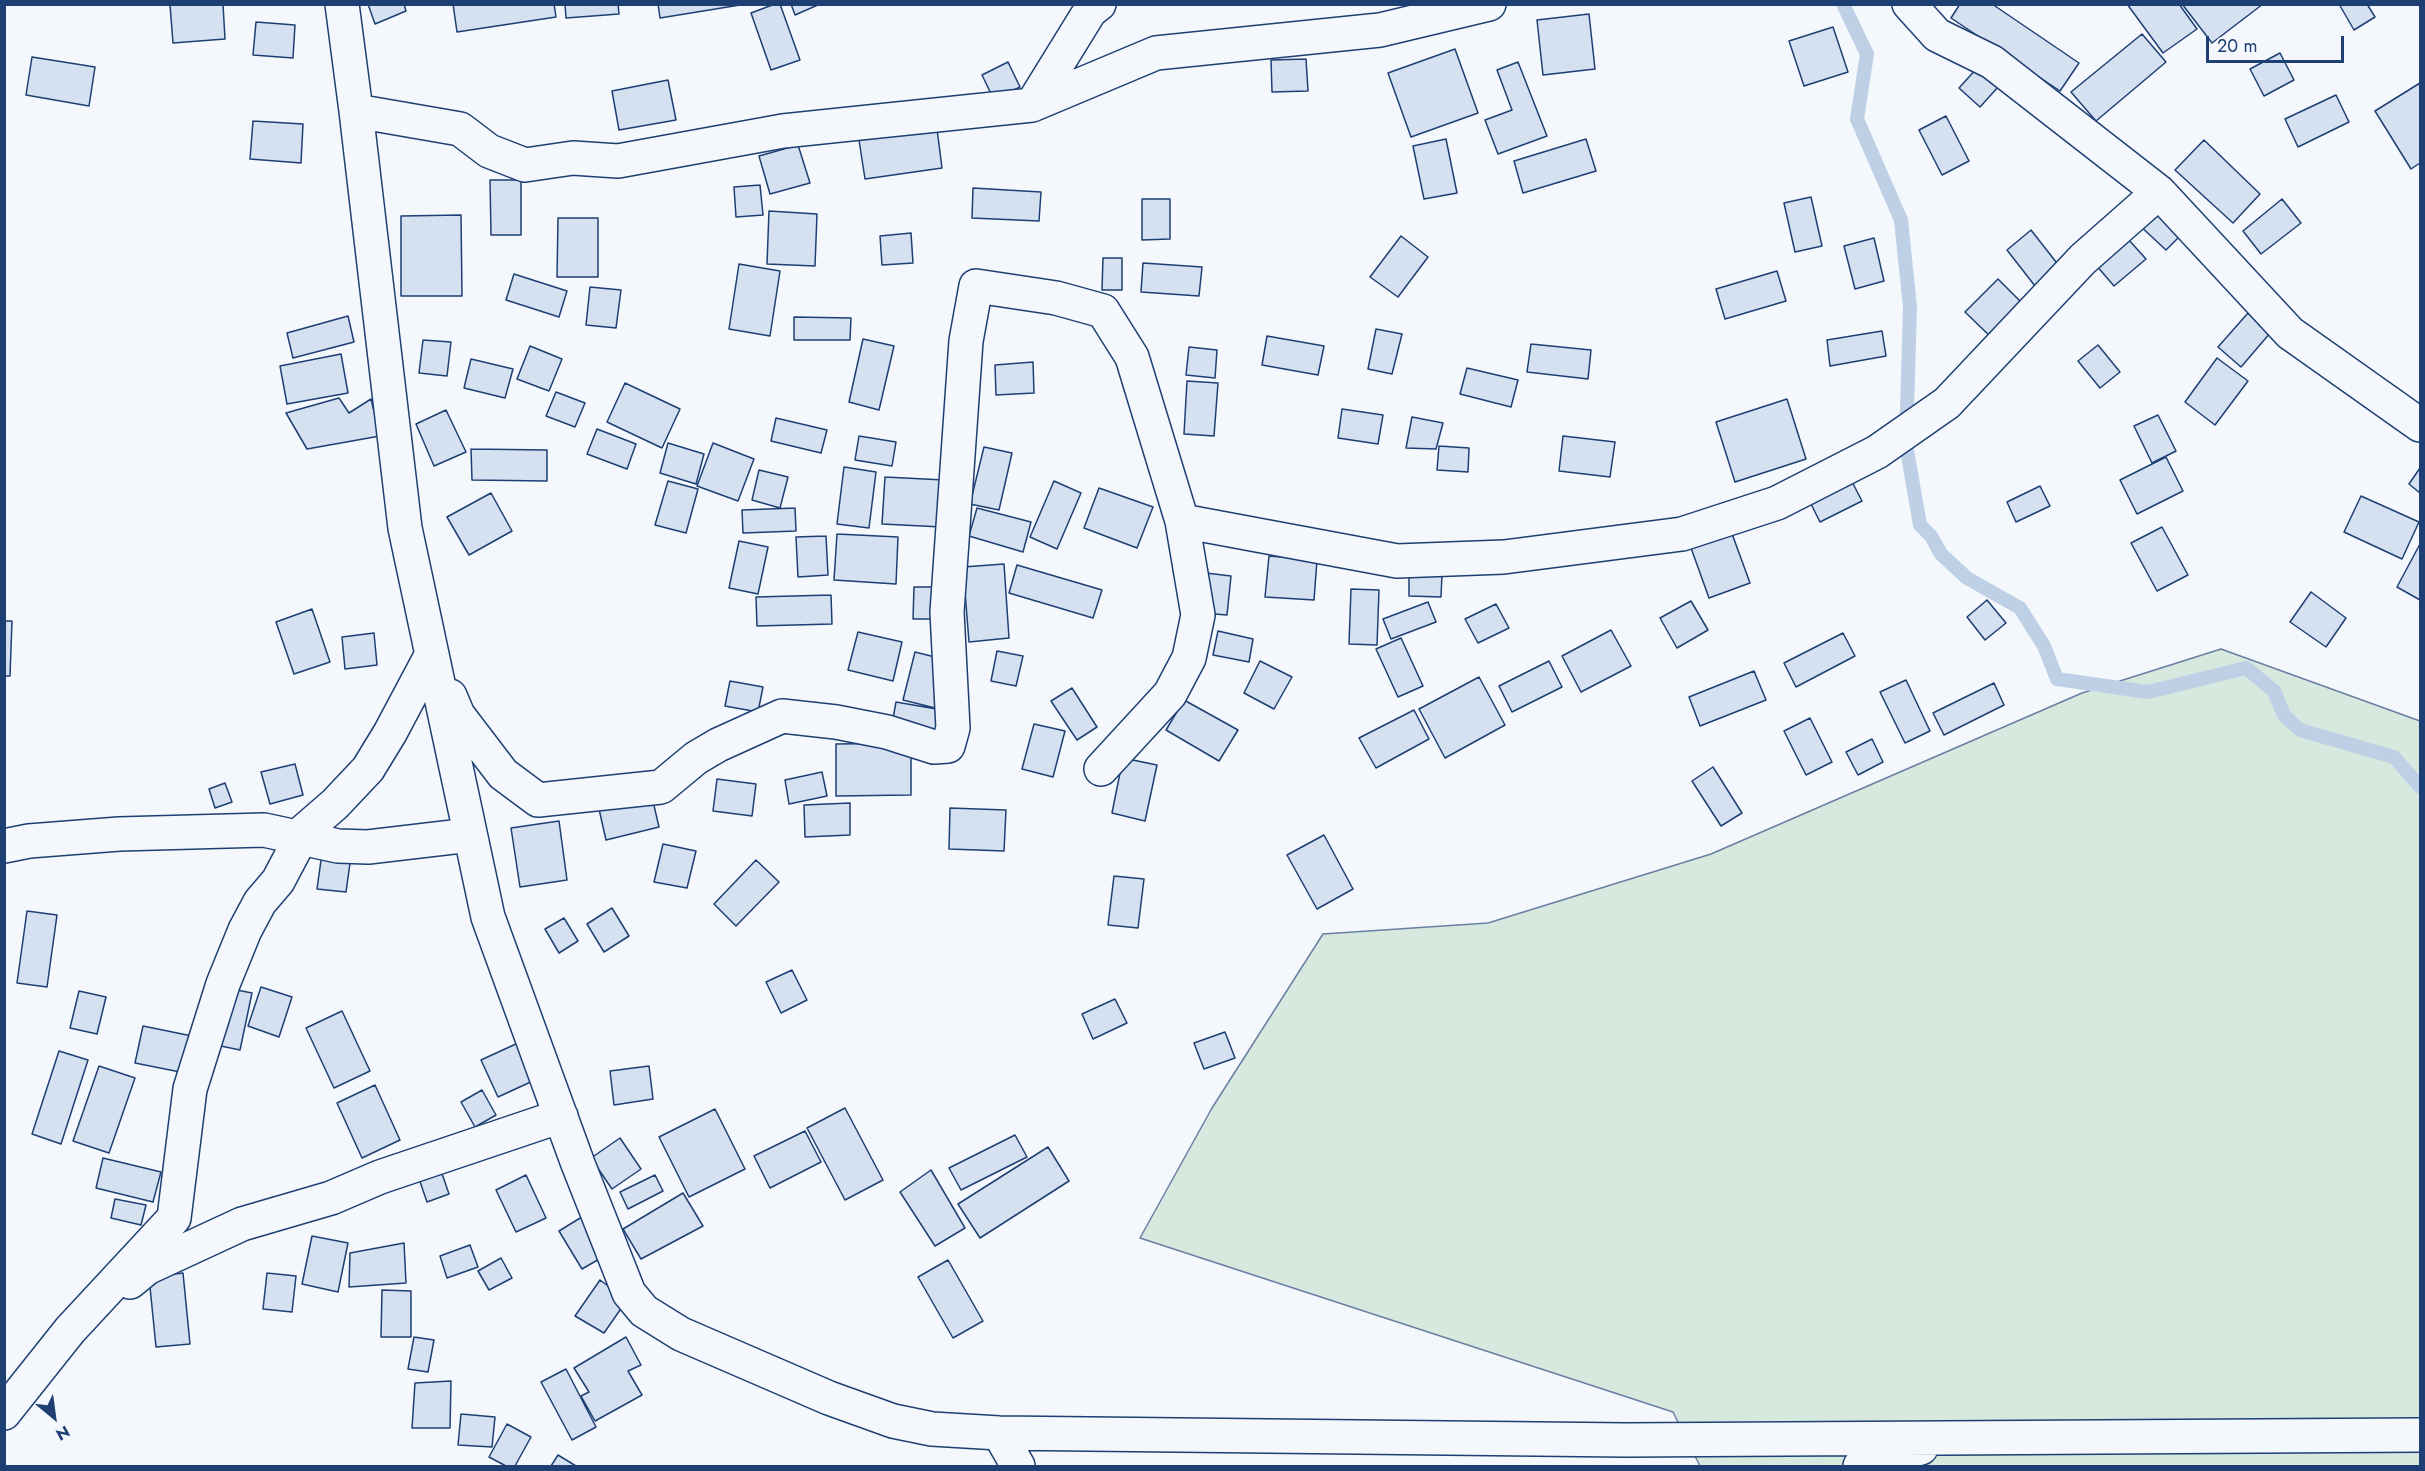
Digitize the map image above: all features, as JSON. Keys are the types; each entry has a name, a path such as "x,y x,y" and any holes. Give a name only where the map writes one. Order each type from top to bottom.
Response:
{"street":[{"path":"342,4 405,528 488,916 629,1293 644,1311 681,1334 829,1398 893,1421 932,1429 999,1433 1626,1440 2421,1435"},
{"path":"1032,105 1090,11 1099,4"},
{"path":"356,111 460,129 489,151 525,165 573,158 618,161 783,131 1032,105 1156,53 1380,30 1489,4"},
{"path":"1909,4 1937,35 1992,62 2159,192 2290,333 2421,425"},
{"path":"1182,521 1397,561 1504,557 1682,534 1777,503 1877,452 1947,403 2083,259 2159,192"},
{"path":"432,654 458,715 503,774 538,800 661,787 696,758 718,745 782,716 836,722 887,732 934,747 948,746 952,729 947,612 966,341 976,286 1056,298 1103,311 1132,357 1182,521 1198,615 1189,658 1170,694 1101,769"},
{"path":"4,1413 70,1330 174,1218 190,1089 224,984 245,930 260,902 284,871 299,837 368,769 432,654"},
{"path":"4,846 29,841 119,834 264,830 338,846 368,847 470,836"},
{"path":"70,1330 147,1268 242,1224 331,1198 380,1177 561,1116"},
{"path":"999,1433 1018,1467"},
{"path":"1860,1467 1957,1437"}],"shaded area":[{"path":"2221,649 2420,721 2420,1466 1700,1466 1673,1412 1140,1238 1212,1108 1323,934 1488,923 1711,854 2082,693"}],"building":[{"path":"223,4 225,39 173,43 170,5"},
{"path":"368,4 404,4 406,11 375,24"},
{"path":"453,4 554,4 556,17 457,32"},
{"path":"565,4 618,4 619,14 566,18"},
{"path":"658,4 740,4 740,5 660,18"},
{"path":"780,4 800,60 771,70 751,13"},
{"path":"791,4 820,4 795,15"},
{"path":"1960,4 1992,4 2079,63 2060,91 1951,18"},
{"path":"2127,4 2179,4 2197,29 2163,53"},
{"path":"2182,4 2263,4 2212,43"},
{"path":"2339,4 2367,4 2375,17 2354,30"},
{"path":"1589,14 1595,69 1543,75 1537,20"},
{"path":"256,22 295,25 293,58 253,55"},
{"path":"1833,27 1848,72 1804,86 1789,41"},
{"path":"2142,34 2166,62 2096,121 2071,92"},
{"path":"1455,49 1478,113 1411,137 1388,73"},
{"path":"2280,53 2294,80 2264,96 2250,69"},
{"path":"32,57 95,67 89,106 26,95"},
{"path":"1306,59 1308,91 1272,92 1271,60"},
{"path":"1008,62 1020,87 994,100 982,75"},
{"path":"1518,62 1547,136 1498,154 1485,120 1512,110 1497,70"},
{"path":"1978,67 1999,86 1980,107 1959,88"},
{"path":"668,80 676,120 619,130 612,91"},
{"path":"2420,83 2420,163 2411,169 2375,111"},
{"path":"2336,95 2349,122 2298,147 2285,119"},
{"path":"1946,116 1969,161 1942,175 1919,130"},
{"path":"253,121 303,124 301,163 250,159"},
{"path":"937,129 942,168 865,179 859,140"},
{"path":"1446,139 1457,193 1424,199 1413,146"},
{"path":"1586,139 1596,171 1523,193 1514,161"},
{"path":"2204,140 2260,194 2233,223 2175,170"},
{"path":"798,145 810,183 770,194 759,156"},
{"path":"490,180 521,180 521,235 491,235"},
{"path":"760,185 763,215 736,217 734,187"},
{"path":"973,188 1041,192 1039,221 972,218"},
{"path":"1811,197 1822,246 1795,252 1784,203"},
{"path":"1142,199 1170,199 1170,239 1142,240"},
{"path":"2282,199 2301,223 2261,254 2243,231"},
{"path":"2157,204 2185,231 2166,250 2138,224"},
{"path":"769,211 817,214 815,266 767,264"},
{"path":"461,215 462,296 401,296 401,216"},
{"path":"558,218 598,218 598,277 557,277"},
{"path":"2031,230 2067,276 2042,295 2007,250"},
{"path":"911,233 913,263 882,265 880,236"},
{"path":"1401,236 1428,257 1398,297 1370,277"},
{"path":"1874,238 1884,281 1855,289 1844,246"},
{"path":"2128,239 2146,259 2114,286 2096,265"},
{"path":"1103,258 1122,258 1122,290 1102,290"},
{"path":"1143,263 1202,267 1199,296 1141,292"},
{"path":"739,264 780,271 770,336 729,329"},
{"path":"1777,271 1786,301 1725,319 1716,289"},
{"path":"514,274 567,291 559,317 506,300"},
{"path":"1998,279 2026,307 1994,340 1965,312"},
{"path":"590,287 621,290 616,328 586,325"},
{"path":"2248,313 2271,332 2241,367 2218,347"},
{"path":"348,316 354,342 293,358 287,333"},
{"path":"794,317 851,318 850,340 794,340"},
{"path":"1376,329 1402,334 1392,374 1368,369"},
{"path":"1882,331 1886,356 1830,366 1827,340"},
{"path":"1267,336 1324,346 1318,375 1262,365"},
{"path":"863,339 894,346 879,410 849,402"},
{"path":"423,340 451,342 447,376 419,373"},
{"path":"1531,344 1591,350 1588,379 1527,372"},
{"path":"2098,345 2120,372 2100,388 2078,361"},
{"path":"530,346 562,359 549,391 517,379"},
{"path":"1189,347 1217,350 1215,378 1186,375"},
{"path":"341,354 348,393 287,404 280,366"},
{"path":"2217,358 2248,381 2215,425 2185,402"},
{"path":"471,359 513,369 505,398 464,388"},
{"path":"1033,362 1034,393 996,395 995,365"},
{"path":"1467,368 1518,380 1511,407 1460,394"},
{"path":"1187,381 1218,383 1214,436 1184,434"},
{"path":"625,383 680,409 662,448 607,422"},
{"path":"556,392 585,403 575,427 546,416"},
{"path":"339,398 349,413 371,399 380,436 307,449 286,413"},
{"path":"1787,399 1806,459 1735,482 1716,422"},
{"path":"1342,409 1383,415 1378,444 1338,438"},
{"path":"446,410 466,452 434,466 416,424"},
{"path":"2158,415 2176,451 2152,463 2134,426"},
{"path":"1412,417 1443,423 1436,449 1406,448"},
{"path":"776,418 827,430 821,453 771,441"},
{"path":"597,429 636,444 627,469 587,454"},
{"path":"859,436 896,442 892,466 855,460"},
{"path":"1563,436 1615,442 1610,477 1559,471"},
{"path":"668,443 704,454 696,484 660,473"},
{"path":"713,443 754,459 738,501 697,486"},
{"path":"1439,446 1469,448 1468,472 1437,470"},
{"path":"984,447 1012,453 999,510 970,504"},
{"path":"471,449 547,450 547,481 472,480"},
{"path":"2166,457 2183,491 2137,514 2120,480"},
{"path":"844,467 876,472 869,528 837,524"},
{"path":"2420,468 2420,493 2409,484"},
{"path":"759,470 788,477 780,508 752,500"},
{"path":"1849,476 1862,501 1820,522 1808,498"},
{"path":"885,477 944,480 942,527 882,524"},
{"path":"668,481 698,489 686,533 655,525"},
{"path":"1054,481 1081,493 1057,549 1030,537"},
{"path":"2040,486 2050,506 2016,522 2007,502"},
{"path":"1099,488 1153,507 1137,548 1084,528"},
{"path":"491,493 512,531 469,555 447,517"},
{"path":"2361,496 2419,522 2402,559 2344,532"},
{"path":"795,508 796,531 743,533 742,510"},
{"path":"977,508 1031,522 1023,552 969,536"},
{"path":"1727,520 1750,583 1709,598 1686,534"},
{"path":"2162,527 2188,575 2157,591 2131,543"},
{"path":"837,534 898,537 896,584 834,580"},
{"path":"826,536 828,575 798,577 796,537"},
{"path":"739,541 768,547 758,594 729,588"},
{"path":"2420,544 2420,600 2397,587"},
{"path":"1269,556 1317,560 1314,600 1265,597"},
{"path":"1004,564 1009,638 969,642 963,567"},
{"path":"1017,565 1102,590 1093,618 1009,593"},
{"path":"1206,573 1231,576 1227,615 1202,613"},
{"path":"1409,573 1442,574 1441,597 1409,596"},
{"path":"914,587 942,587 942,619 913,619"},
{"path":"1351,589 1379,590 1377,645 1349,644"},
{"path":"2311,592 2346,618 2326,647 2290,622"},
{"path":"831,595 832,624 757,626 756,597"},
{"path":"1987,600 2006,623 1985,640 1967,617"},
{"path":"1691,601 1708,630 1677,648 1660,618"},
{"path":"1428,602 1436,622 1391,639 1383,619"},
{"path":"1496,604 1509,628 1478,643 1465,619"},
{"path":"312,609 330,662 294,674 276,622"},
{"path":"4,621 12,621 10,676 4,676"},
{"path":"1611,630 1631,666 1581,692 1562,656"},
{"path":"1218,631 1253,639 1249,662 1213,655"},
{"path":"858,632 902,642 893,681 848,670"},
{"path":"374,633 377,665 345,669 342,637"},
{"path":"1843,633 1855,656 1796,687 1784,663"},
{"path":"1401,638 1423,686 1398,697 1376,649"},
{"path":"997,651 1023,656 1016,686 991,681"},
{"path":"915,652 947,660 935,708 903,700"},
{"path":"1260,661 1292,677 1274,709 1244,693"},
{"path":"1549,661 1562,687 1512,712 1499,686"},
{"path":"1754,671 1766,700 1700,726 1689,697"},
{"path":"1479,677 1505,725 1445,758 1419,709"},
{"path":"1906,680 1930,731 1905,743 1880,692"},
{"path":"730,681 763,687 758,712 725,706"},
{"path":"1994,683 2004,705 1944,735 1933,713"},
{"path":"1072,688 1097,727 1077,740 1051,701"},
{"path":"1184,700 1238,730 1219,761 1166,730"},
{"path":"896,702 942,710 938,732 892,724"},
{"path":"1414,710 1429,739 1376,768 1359,738"},
{"path":"1810,718 1832,762 1806,775 1784,731"},
{"path":"1034,724 1065,731 1053,777 1022,769"},
{"path":"1872,739 1883,762 1858,775 1846,752"},
{"path":"911,743 911,795 836,796 836,744"},
{"path":"1123,758 1157,765 1145,821 1112,813"},
{"path":"295,764 303,795 270,804 261,772"},
{"path":"1713,767 1742,813 1721,826 1692,781"},
{"path":"822,772 827,796 789,804 785,780"},
{"path":"717,779 756,784 752,816 713,811"},
{"path":"225,783 232,802 215,808 209,789"},
{"path":"652,797 659,827 606,840 599,809"},
{"path":"850,803 850,835 805,837 804,805"},
{"path":"950,808 1006,810 1004,851 949,849"},
{"path":"559,821 567,880 520,887 511,828"},
{"path":"1324,835 1353,889 1317,909 1287,855"},
{"path":"663,844 696,851 687,888 654,882"},
{"path":"322,853 351,856 346,892 317,889"},
{"path":"756,860 779,882 736,926 714,904"},
{"path":"1114,876 1144,879 1138,928 1108,925"},
{"path":"612,908 629,936 604,952 587,924"},
{"path":"27,911 57,915 47,987 17,983"},
{"path":"564,918 578,941 559,953 545,929"},
{"path":"792,970 807,1000 781,1013 766,982"},
{"path":"261,987 292,997 279,1037 248,1026"},
{"path":"227,988 252,993 240,1050 216,1045"},
{"path":"79,991 106,997 97,1034 70,1028"},
{"path":"1115,999 1127,1023 1093,1039 1082,1014"},
{"path":"342,1011 370,1071 334,1088 306,1028"},
{"path":"143,1026 192,1036 185,1073 135,1063"},
{"path":"1225,1032 1235,1058 1204,1069 1194,1043"},
{"path":"518,1043 535,1080 498,1097 481,1060"},
{"path":"59,1051 88,1060 61,1144 32,1134"},
{"path":"99,1066 135,1078 109,1153 73,1141"},
{"path":"649,1066 653,1099 614,1105 610,1071"},
{"path":"375,1085 400,1140 362,1158 337,1103"},
{"path":"482,1090 496,1115 475,1127 461,1102"},
{"path":"845,1108 883,1180 845,1200 807,1128"},
{"path":"715,1109 745,1169 689,1197 659,1137"},
{"path":"805,1131 821,1162 770,1188 754,1156"},
{"path":"1015,1135 1027,1157 961,1190 949,1168"},
{"path":"620,1138 641,1169 612,1189 591,1158"},
{"path":"1048,1147 1069,1181 980,1238 958,1204"},
{"path":"103,1158 161,1172 153,1202 96,1188"},
{"path":"438,1162 449,1194 427,1202 416,1170"},
{"path":"931,1170 965,1228 935,1246 900,1192"},
{"path":"526,1175 546,1218 516,1232 496,1190"},
{"path":"655,1175 663,1191 628,1209 620,1192"},
{"path":"683,1193 703,1226 641,1259 623,1229"},
{"path":"115,1199 146,1205 141,1225 111,1218"},
{"path":"585,1215 608,1254 582,1269 559,1231"},
{"path":"312,1236 348,1243 338,1292 302,1284"},
{"path":"404,1243 406,1283 349,1287 350,1253"},
{"path":"470,1245 478,1267 447,1278 440,1256"},
{"path":"501,1258 512,1278 489,1290 478,1271"},
{"path":"948,1260 983,1321 953,1338 918,1277"},
{"path":"183,1273 190,1344 156,1347 149,1277"},
{"path":"267,1273 296,1276 292,1312 263,1309"},
{"path":"600,1280 627,1300 604,1333 575,1316"},
{"path":"382,1290 411,1291 411,1337 381,1337"},
{"path":"414,1337 434,1340 428,1372 408,1369"},
{"path":"626,1337 641,1365 628,1371 642,1395 595,1421 581,1396 589,1392 574,1368"},
{"path":"566,1369 596,1427 572,1440 541,1382"},
{"path":"451,1381 450,1428 412,1428 415,1383"},
{"path":"461,1414 495,1417 492,1447 458,1445"},
{"path":"507,1424 531,1437 515,1466 506,1466 489,1457"},
{"path":"558,1455 576,1466 551,1466"}],"waterway":[{"path":"1843,4 1867,54 1857,119 1901,220 1910,307 1906,444 1920,525 1931,536 1941,554 1967,578 2020,608 2044,646 2057,679 2148,692 2246,668 2274,691 2284,715 2300,730 2394,757 2420,787"}]}
